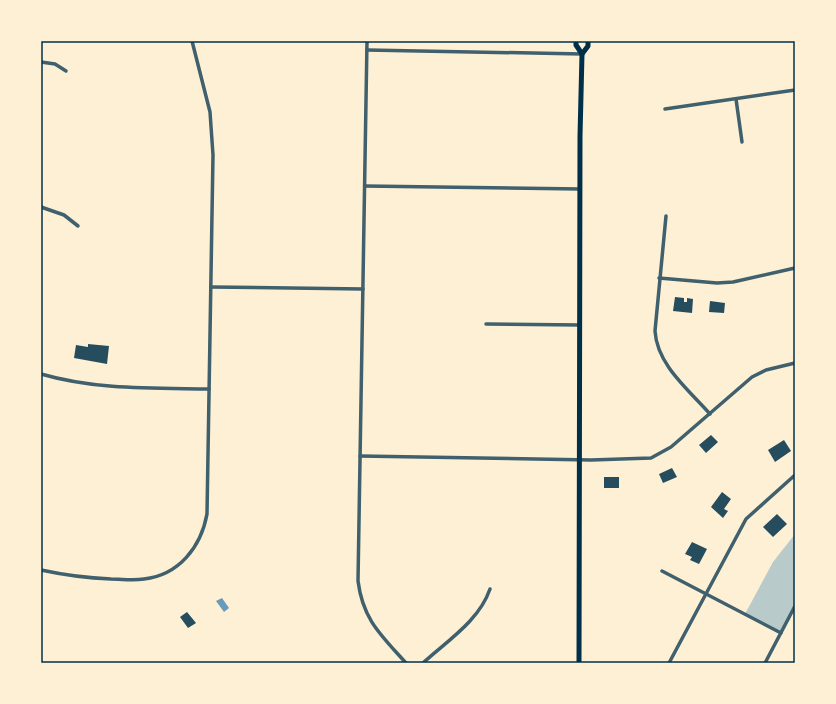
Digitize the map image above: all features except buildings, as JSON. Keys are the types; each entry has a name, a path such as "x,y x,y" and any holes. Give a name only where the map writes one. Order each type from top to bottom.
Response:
{"main road":[{"path":"576,41 576,45 582,54 580,189 579,663"},
{"path":"582,54 588,46 588,41"}],"street":[{"path":"41,570 92,578 144,579 162,575 172,570 188,557 201,537 207,514 212,134 205,89 192,41"},
{"path":"367,41 358,581 362,604 375,627 406,663"},
{"path":"367,50 582,54"},
{"path":"41,62 55,64 66,71"},
{"path":"665,109 795,90"},
{"path":"736,99 742,142"},
{"path":"365,186 580,189"},
{"path":"41,207 64,215 78,226"},
{"path":"666,216 655,331 658,349 667,365 710,414"},
{"path":"659,278 717,283 733,282 795,268"},
{"path":"211,287 363,289"},
{"path":"486,324 580,325"},
{"path":"360,456 642,460 651,458 666,451 756,375 766,370 795,363"},
{"path":"41,374 83,384 106,387 209,389"},
{"path":"669,663 746,519 795,475"},
{"path":"662,571 781,633"},
{"path":"423,663 474,617 480,609 490,589"},
{"path":"765,663 795,606"}],"shaded area":[{"path":"795,534 795,606 781,633 745,614 773,562"}],"water":[{"path":"222,598 229,608 224,612 216,601"}]}
